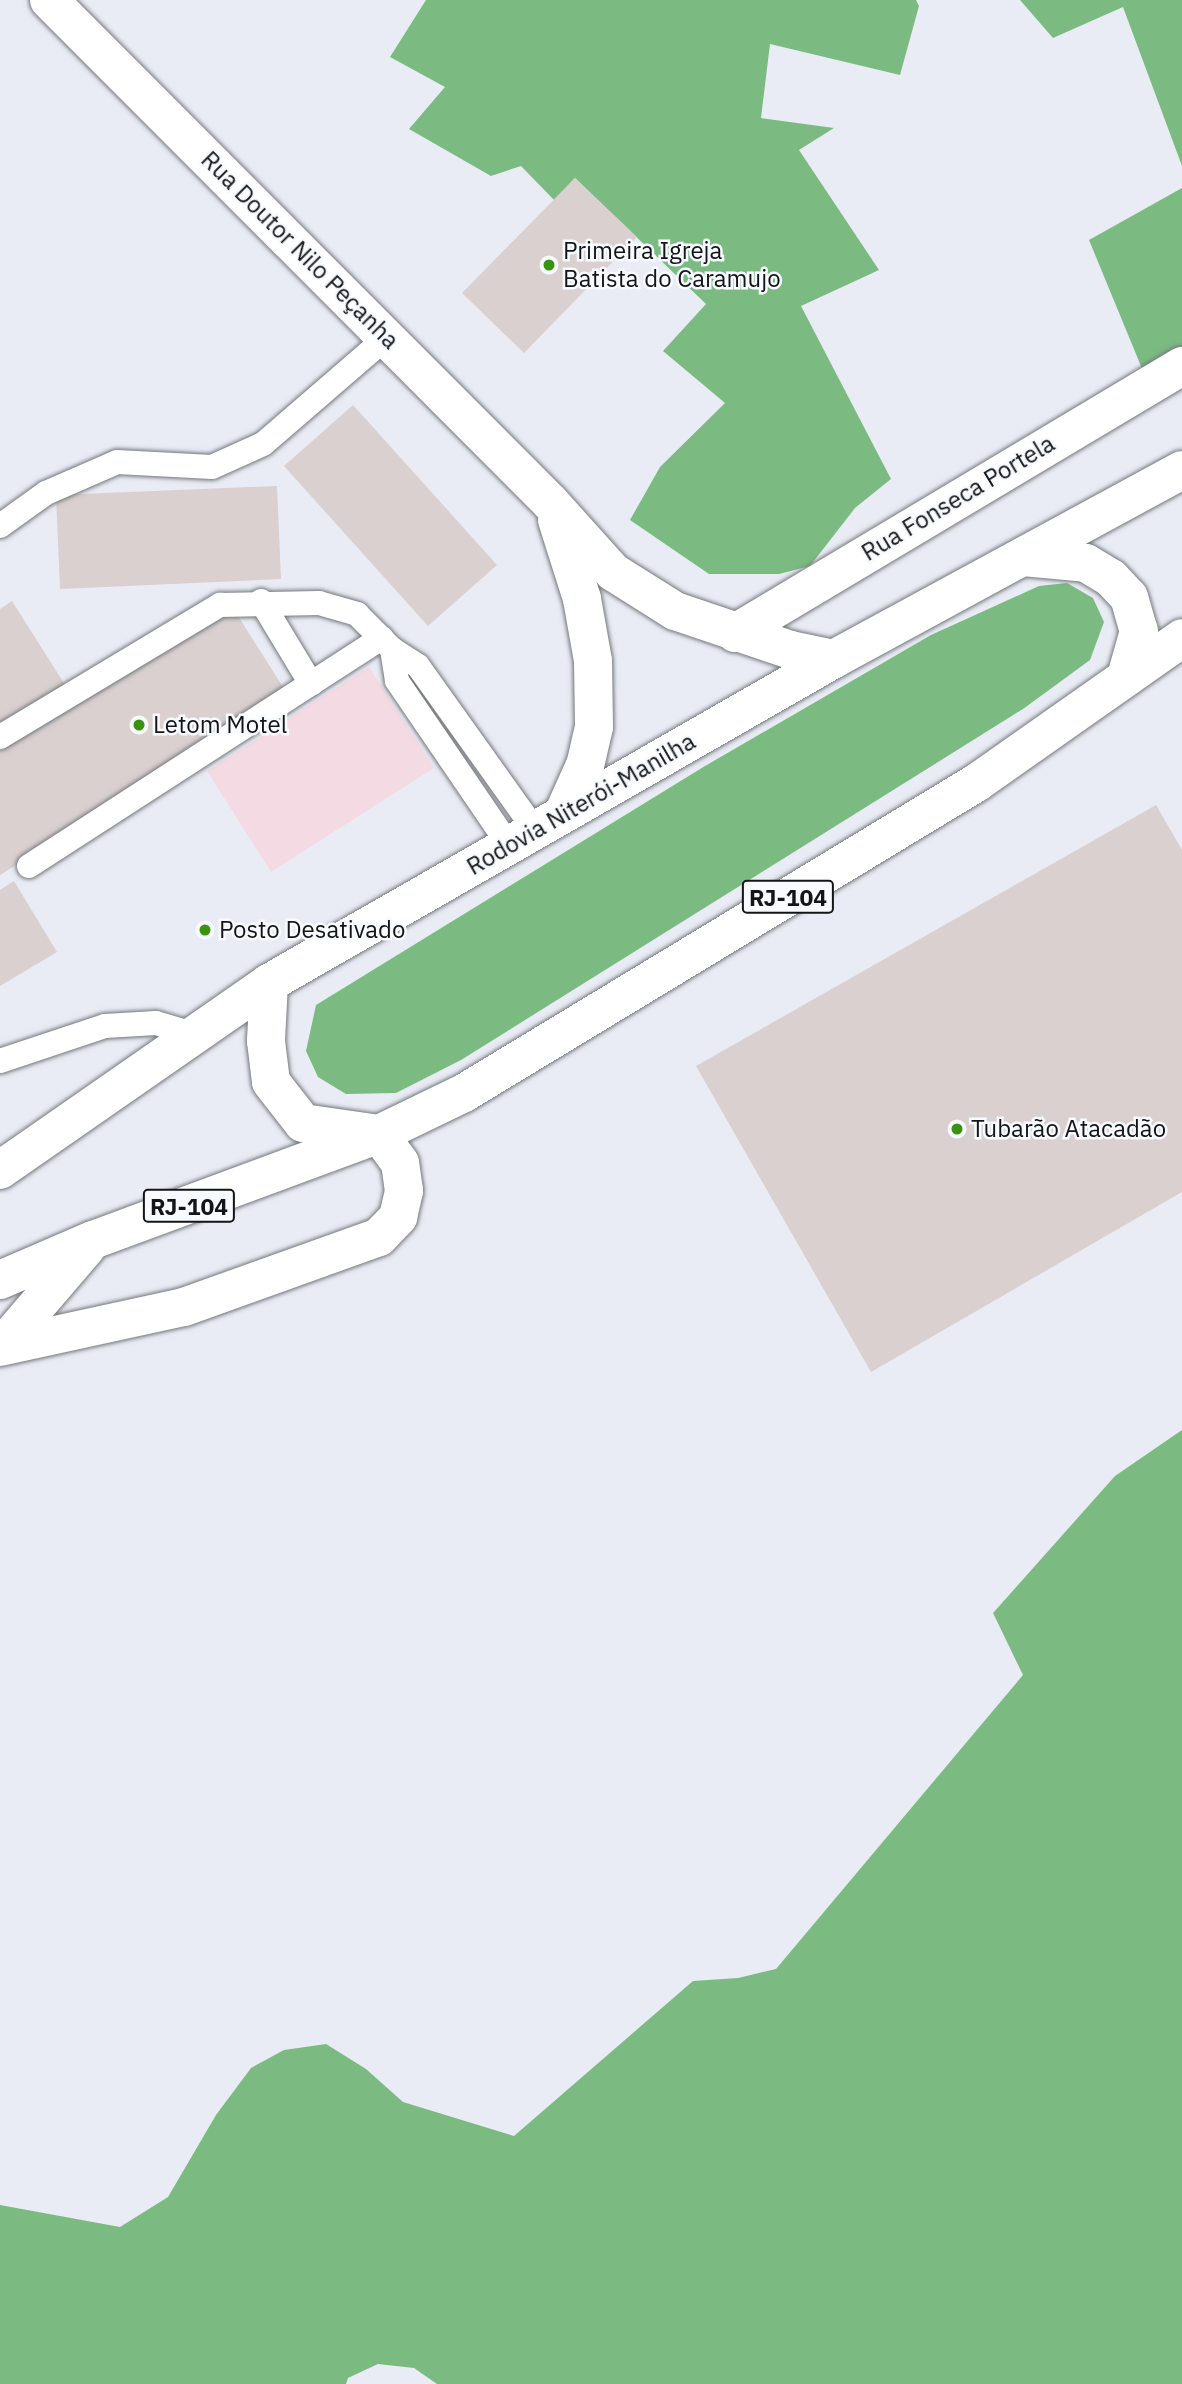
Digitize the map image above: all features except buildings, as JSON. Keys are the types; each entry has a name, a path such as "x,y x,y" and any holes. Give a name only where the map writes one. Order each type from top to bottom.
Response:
{"main road":[{"name":"Rua Doutor Nilo Peçanha","path":"49,0 550,502 613,572 675,611 735,633 834,659"},
{"name":"Rua Fonseca Portela","path":"735,633 1182,366"},
{"name":"Rodovia Niterói-Manilha","path":"0,1170 268,983 834,659 1182,470"},
{"name":"Rua Doutor Nilo Peçanha","path":"536,830 585,765 594,727 593,661 583,599 550,502"},
{"path":"1023,557 1086,563 1111,578 1129,597 1139,631 1126,677"},
{"name":"RJ-104","path":"0,1280 93,1240 379,1134 464,1093 976,783 1182,638"},
{"path":"2,1346 184,1307 379,1237 398,1216 404,1191 400,1163 379,1134 344,1132 303,1123 271,1082 266,1041 268,983"},
{"path":"2,1346 93,1240"}],"lane":[{"path":"0,526 46,493 117,462 212,467 263,444 386,338"},
{"path":"0,737 220,605 261,601 339,607 356,614 387,644 418,666 536,830"},
{"path":"261,601 311,684"},
{"path":"30,866 311,684 387,644"},
{"path":"0,1061 105,1027 156,1023 196,1035"}],"shaded area":[{"path":"369,667 434,768 271,872 207,771"}],"green space":[{"path":"426,0 916,0 919,6 900,75 770,44 761,118 834,128 799,150 879,270 801,306 891,479 855,508 810,566 779,574 709,574 630,520 660,467 725,403 663,351 706,304 575,178 554,200 521,166 491,176 409,129 445,87 390,57"},
{"path":"1020,0 1182,0 1182,166 1123,7 1053,38"},
{"path":"1182,188 1182,350 1143,371 1089,240"},
{"path":"1067,583 1093,598 1104,622 1090,660 1023,709 461,1060 396,1093 346,1094 318,1077 306,1051 316,1005 705,766 931,635 1039,586"},
{"path":"1182,1430 1182,2384 437,2384 414,2368 378,2364 348,2378 346,2384 0,2384 0,2205 120,2227 168,2197 216,2115 251,2068 284,2050 326,2044 366,2069 403,2102 514,2136 693,1981 738,1978 776,1969 1023,1675 993,1613 1115,1476"}],"place":[{"name":"Primeira Igreja Batista do Caramujo","path":"549,265"},
{"name":"Letom Motel","path":"139,725"},
{"name":"Posto Desativado","path":"205,930"},
{"name":"Tubarão Atacadão","path":"957,1129"}]}
